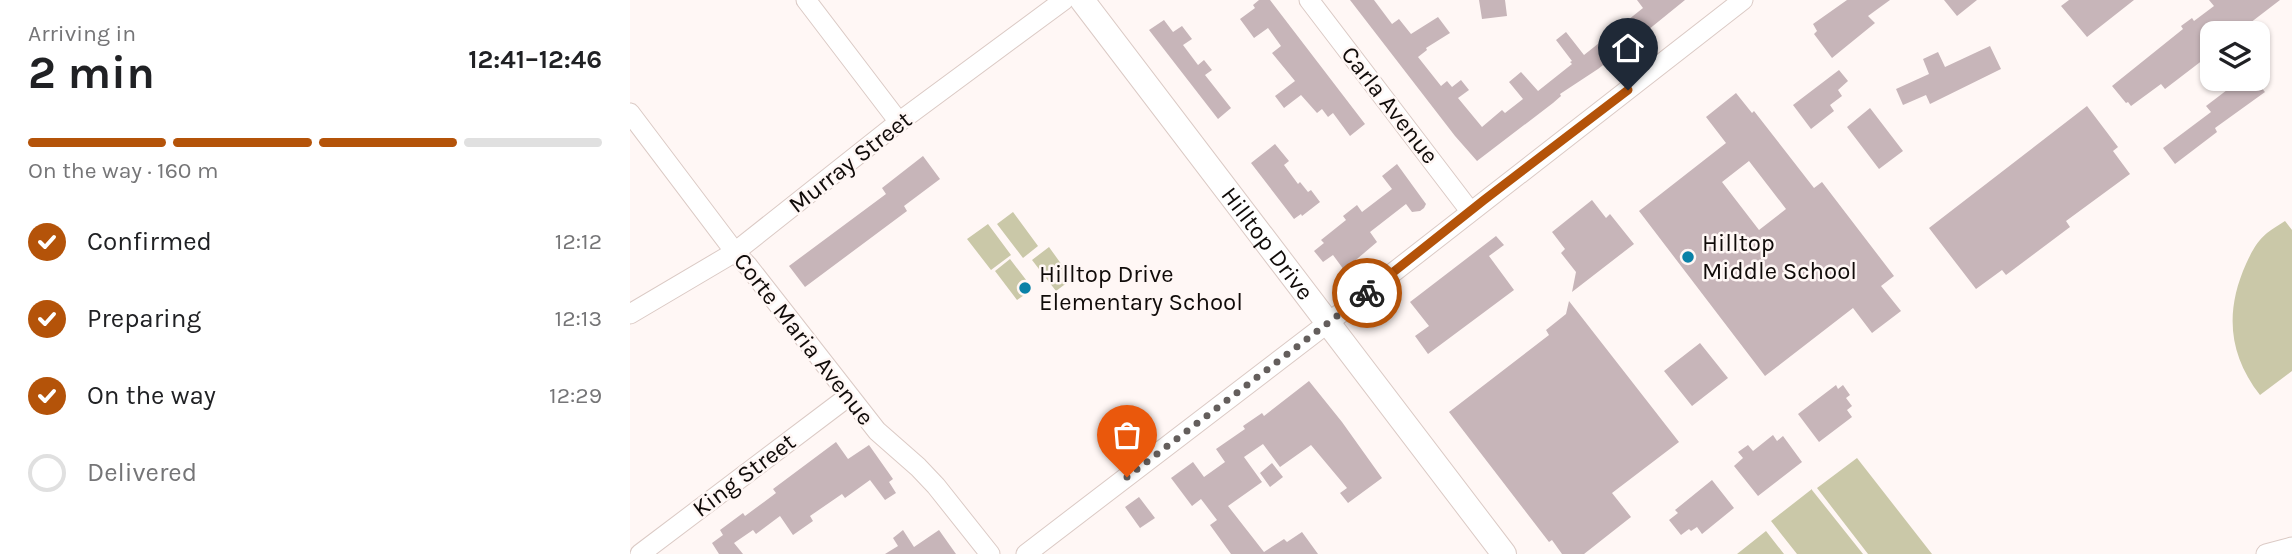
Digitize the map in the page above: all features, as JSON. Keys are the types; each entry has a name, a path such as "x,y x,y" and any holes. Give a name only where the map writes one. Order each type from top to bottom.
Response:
{"main road":[{"name":"Hilltop Drive","path":"1082,0 1504,554"}],"street":[{"path":"806,0 899,122"},
{"name":"Murray Street","path":"630,314 735,251 899,122 1065,0"},
{"name":"Carla Avenue","path":"1309,0 1471,211"},
{"path":"1026,554 1743,0"},
{"name":"Corte Maria Avenue","path":"630,113 877,431 936,486 990,554"},
{"name":"King Street","path":"639,554 849,396"},
{"path":"2266,554 2292,547"}],"shaded area":[{"path":"1013,212 1038,246 1023,258 997,224"},
{"path":"2285,221 2292,230 2292,371 2260,395 2249,380 2236,348 2233,332 2235,299 2239,281 2255,247 2267,233"},
{"path":"988,224 1011,255 991,270 967,239"},
{"path":"1049,247 1072,279 1056,291 1032,260"},
{"path":"1010,259 1033,289 1017,300 995,271"},
{"path":"1857,458 1932,554 1868,554 1817,488"},
{"path":"1812,489 1863,554 1797,554 1771,521"},
{"path":"1766,531 1784,554 1737,554"}],"building":[{"path":"1259,0 1270,0 1365,124 1350,136 1333,113 1328,117 1322,109 1317,113 1301,95 1284,108 1275,96 1295,81 1272,53 1281,46 1268,28 1254,38 1240,19 1255,8 1253,5"},
{"path":"1350,0 1374,0 1392,24 1399,19 1411,34 1438,17 1450,33 1426,48 1418,57 1441,86 1447,81 1452,87 1461,80 1469,90 1458,98 1482,127 1502,110 1505,113 1523,99 1509,82 1521,72 1538,91 1572,64 1556,40 1566,32 1584,55 1643,8 1637,0 1685,0 1626,44 1626,47 1598,69 1560,94 1553,103 1477,161"},
{"path":"1479,0 1505,0 1507,16 1482,19"},
{"path":"1847,0 1890,0 1868,16 1875,23 1832,58 1814,34 1817,31 1813,24"},
{"path":"1944,0 1977,0 1957,16"},
{"path":"2069,0 2134,0 2087,37 2061,6"},
{"path":"2209,0 2280,0 2253,21 2200,21 2200,62 2165,89 2161,84 2131,106 2126,103 2112,86 2183,29 2181,26 2192,18 2194,21 2214,6"},
{"path":"1164,20 1173,32 1182,26 1192,39 1183,45 1198,65 1204,60 1212,70 1205,75 1231,108 1218,119 1149,30"},
{"path":"1990,46 2001,69 1930,104 1926,95 1903,105 1896,89 1929,74 1923,59 1938,52 1945,67"},
{"path":"1839,70 1848,81 1838,90 1842,96 1830,105 1834,111 1811,129 1793,105"},
{"path":"2226,91 2265,92 2215,128 2217,132 2175,164 2163,148 2211,112 2206,106"},
{"path":"1736,93 1752,113 1754,111 1814,188 1822,182 1894,276 1881,286 1901,311 1872,333 1853,308 1765,376 1639,211 1726,143 1706,117","holes":["1749,161 1786,209 1759,230 1722,182"]},
{"path":"2087,106 2118,147 2113,151 2130,174 2066,221 2070,227 2006,275 2002,270 1976,289 1929,228"},
{"path":"1870,108 1903,151 1879,169 1847,127"},
{"path":"1275,144 1289,161 1284,165 1298,184 1300,182 1308,192 1311,190 1320,202 1294,219 1251,163"},
{"path":"923,156 940,179 904,206 907,211 805,287 789,266 886,194 882,188"},
{"path":"1397,164 1426,204 1424,208 1412,212 1406,204 1370,232 1377,242 1344,270 1333,255 1323,262 1314,251 1324,243 1321,240 1346,220 1343,216 1357,205 1362,212 1392,189 1382,176"},
{"path":"1592,200 1606,218 1610,214 1634,244 1572,292 1576,272 1561,253 1565,249 1552,232"},
{"path":"1496,236 1504,245 1489,256 1514,290 1428,354 1415,336 1429,326 1410,302"},
{"path":"1569,301 1679,442 1612,493 1631,517 1584,554 1562,554 1552,540 1549,542 1449,412 1549,335 1546,330 1566,314"},
{"path":"1700,343 1728,378 1692,406 1664,371"},
{"path":"1309,381 1382,478 1348,503 1340,493 1347,488 1311,445 1280,467 1263,444 1244,457 1262,482 1228,506 1264,552 1284,539 1287,542 1302,532 1318,554 1231,554 1210,525 1217,520 1201,499 1192,506 1171,478 1193,462 1204,477 1225,462 1216,449 1245,429 1243,426 1262,413 1264,416"},
{"path":"1836,385 1838,389 1843,385 1850,395 1846,398 1852,406 1847,410 1852,417 1819,442 1798,414"},
{"path":"1773,435 1777,441 1783,436 1802,462 1758,496 1734,466 1743,458 1738,452 1748,445 1753,451"},
{"path":"836,442 848,459 869,445 893,479 889,482 896,493 885,500 870,480 845,498 842,494 810,516 813,521 793,535 780,516 756,534 753,530 734,543 743,554 719,554 712,543 723,535 720,530 743,513 745,516 776,493 773,489"},
{"path":"1272,463 1283,477 1270,487 1260,473"},
{"path":"1712,480 1734,508 1702,534 1697,527 1681,535 1669,520 1678,513 1675,510"},
{"path":"1139,497 1155,518 1140,528 1125,507"},
{"path":"903,530 914,547 939,530 956,554 885,554 898,546 893,538"}],"way so far":[{"path":"1127,477 1367,293"}],"place":[{"name":"Hilltop Middle School","path":"1688,257"},
{"name":"Hilltop Drive Elementary School","path":"1025,288"}],"route":[{"path":"1367,293 1628,90"}]}
